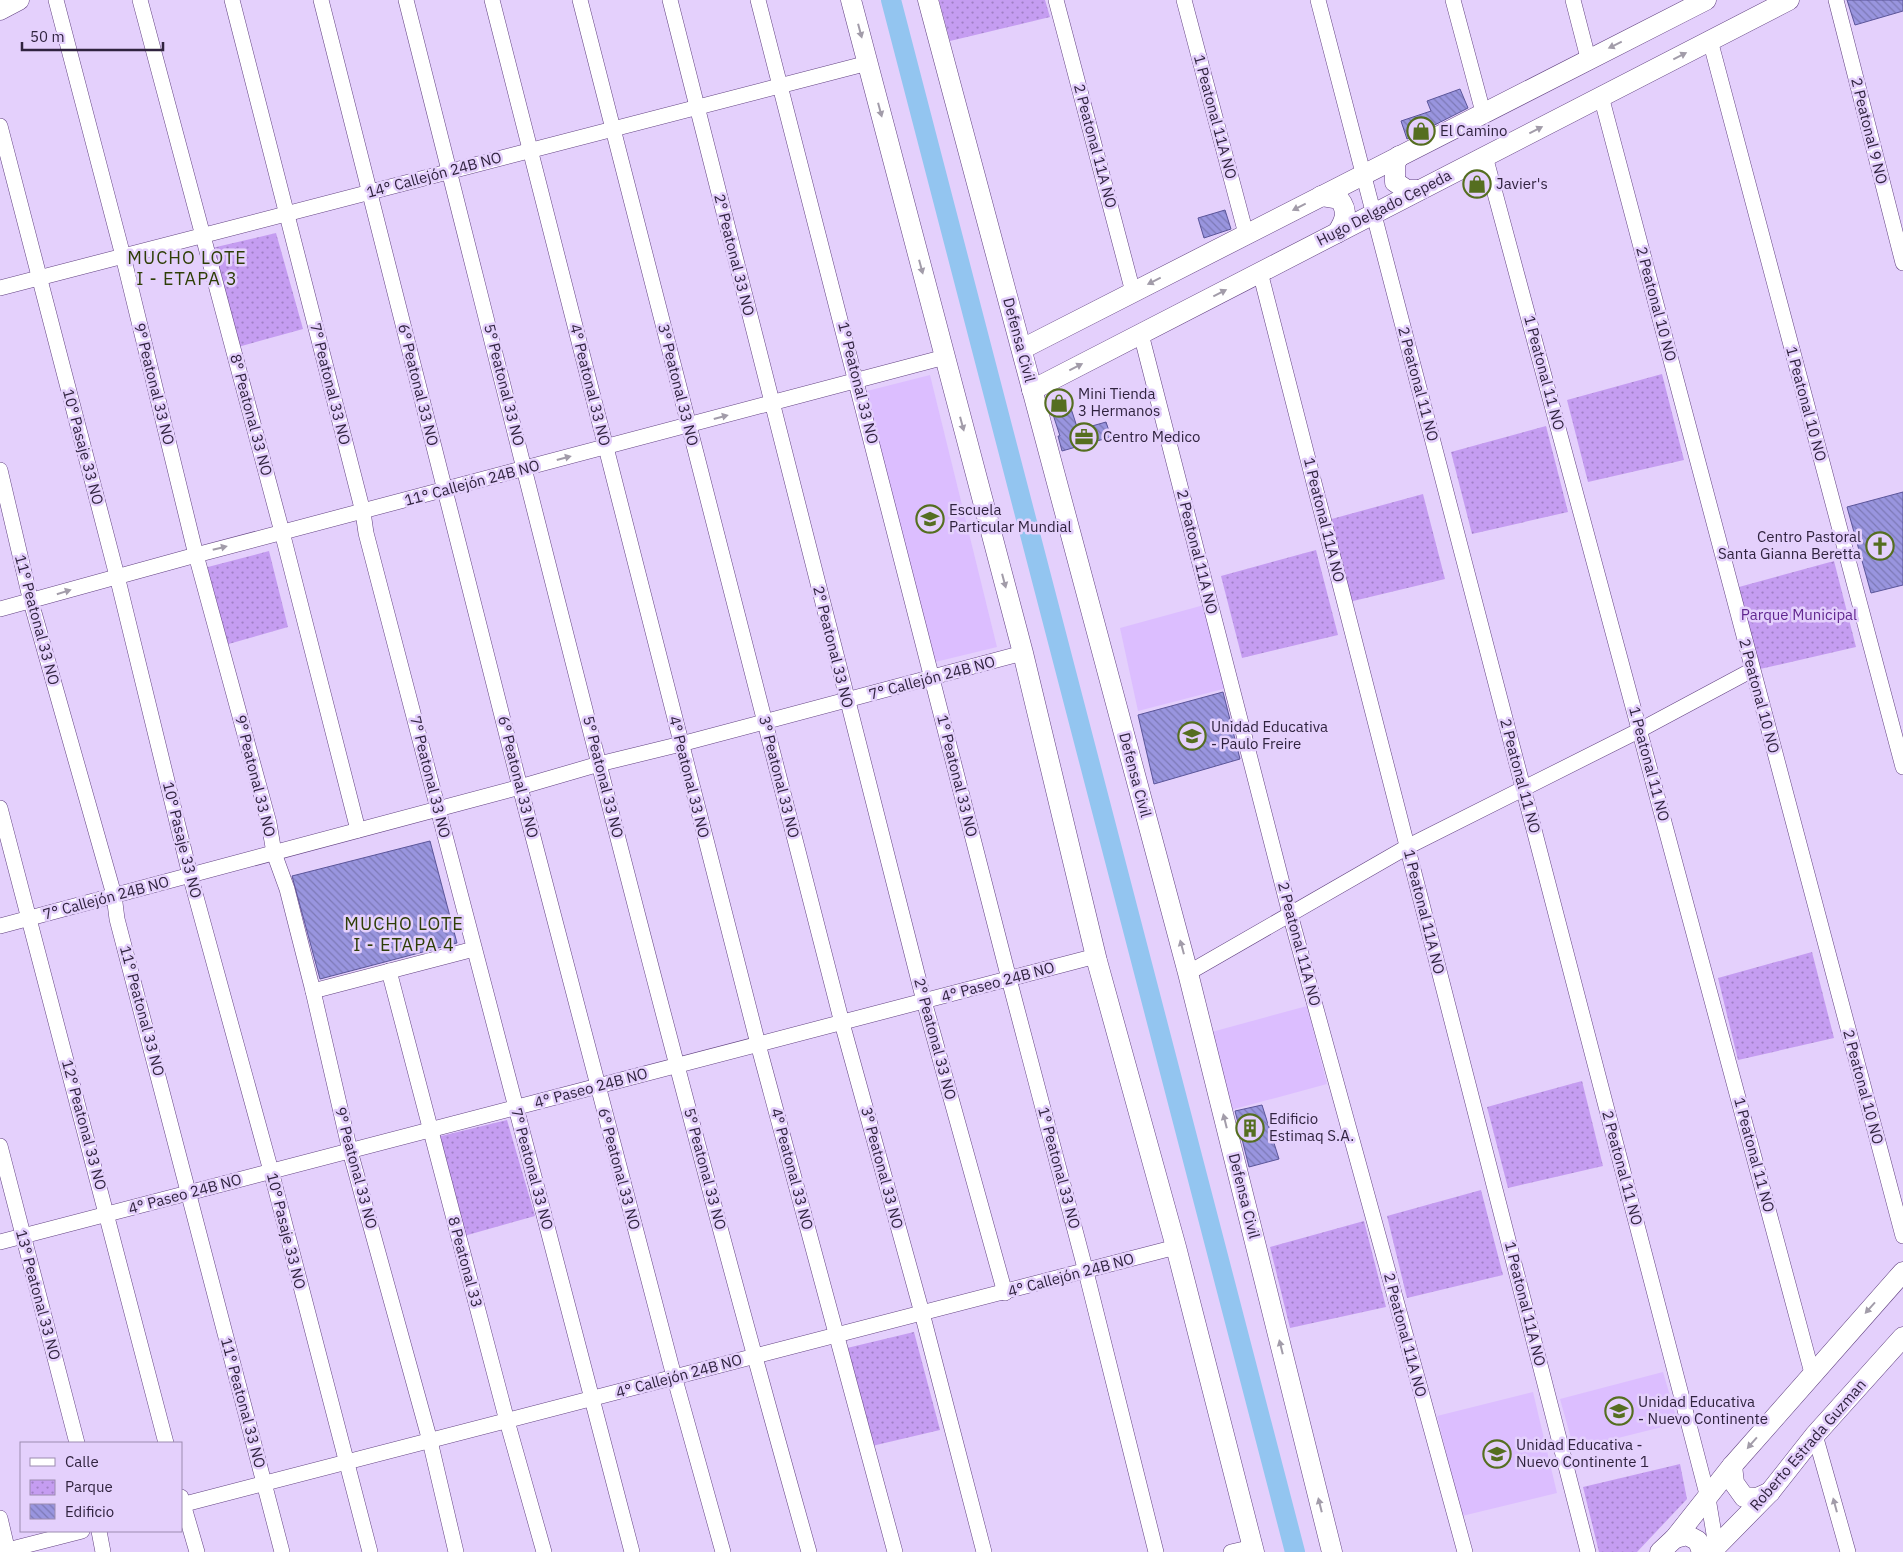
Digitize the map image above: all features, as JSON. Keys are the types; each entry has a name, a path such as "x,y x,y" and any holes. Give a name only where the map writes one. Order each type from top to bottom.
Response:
{"street":[{"path":"0,10 19,0"},
{"name":"9° Peatonal 33 NO","path":"56,0 123,256 196,555 269,823 274,853 287,889 350,1150 430,1441 456,1552"},
{"name":"8° Peatonal 33 NO","path":"140,0 282,532 358,830"},
{"name":"7° Peatonal 33 NO","path":"232,0 363,512 366,533 632,1552"},
{"name":"6° Peatonal 33 NO","path":"321,0 520,787 674,1378 723,1552"},
{"name":"5° Peatonal 33 NO","path":"406,0 677,1066 754,1356 809,1552"},
{"name":"4° Peatonal 33 NO","path":"492,0 758,1044 895,1552"},
{"name":"3° Peatonal 33 NO","path":"580,0 842,1023 922,1312 984,1552"},
{"name":"2° Peatonal 33 NO","path":"670,0 924,1001 1005,1292"},
{"name":"1° Peatonal 33 NO","path":"758,0 782,86 1156,1552"},
{"path":"851,0 1023,653 1096,956 1176,1248 1254,1549 1231,1552"},
{"name":"Defensa Civil","path":"928,0 1188,972 1332,1552"},
{"name":"2 Peatonal 11A NO","path":"1056,0 1133,292"},
{"name":"1 Peatonal 11A NO","path":"1184,0 1246,234"},
{"name":"2 Peatonal 11 NO","path":"1318,0 1708,1498 1712,1551"},
{"path":"1452,0 1483,112"},
{"path":"1573,0 1588,58"},
{"name":"Hugo Delgado Cepeda","path":"1032,390 1789,0"},
{"name":"2 Peatonal 9 NO","path":"1836,0 1903,263"},
{"path":"1022,349 1700,1"},
{"name":"1 Peatonal 10 NO","path":"1710,40 1903,767"},
{"name":"14° Callejón 24B NO","path":"0,288 868,63"},
{"name":"2 Peatonal 10 NO","path":"1601,96 1903,1236"},
{"name":"10° Pasaje 33 NO","path":"0,126 117,576 190,875 271,1171 370,1552"},
{"path":"1399,156 1394,164 1395,182 1407,190 1419,190"},
{"name":"1 Peatonal 11 NO","path":"1486,156 1812,1373"},
{"path":"1321,196 1339,199 1344,205 1345,222 1337,232"},
{"name":"1 Peatonal 11A NO","path":"1260,272 1588,1552"},
{"name":"2 Peatonal 11A NO","path":"1141,334 1290,914 1465,1552"},
{"name":"11° Callejón 24B NO","path":"0,610 117,576 945,357"},
{"name":"11° Peatonal 33 NO","path":"0,470 31,602 114,895 117,919 190,1192 282,1552"},
{"name":"7° Callejón 24B NO","path":"0,926 520,787 599,764 1023,653"},
{"path":"1188,972 1408,847 1640,730 1752,670"},
{"name":"12° Peatonal 33 NO","path":"0,808 108,1214 166,1442"},
{"path":"313,991 474,949"},
{"name":"4° Paseo 24B NO","path":"0,1242 1096,956"},
{"name":"8 Peatonal 33","path":"390,971 507,1421 544,1552"},
{"name":"13° Peatonal 33 NO","path":"0,1146 77,1442"},
{"name":"4° Callejón 24B NO","path":"182,1502 265,1484 754,1356 838,1336 922,1312 1176,1248"},
{"path":"1660,1552 1675,1538 1732,1466 1812,1373 1903,1272"},
{"name":"Roberto Estrada Guzman","path":"1712,1551 1770,1492 1815,1434 1903,1337"},
{"path":"1815,1434 1848,1552"},
{"path":"1732,1466 1734,1483 1744,1497 1757,1498 1770,1492"},
{"path":"182,1502 197,1552"},
{"path":"0,1518 5,1551 78,1532"},
{"path":"99,1532 103,1552"},
{"path":"1675,1538 1687,1535 1698,1540 1712,1551"}],"shaded area":[{"name":"Escuela Particular Mundial","path":"930,375 997,647 931,663 863,392"},
{"path":"1204,605 1227,688 1138,711 1120,628"},
{"path":"1307,1006 1327,1084 1227,1111 1208,1033"},
{"name":"Unidad Educativa - Nuevo Continente","path":"1663,1372 1678,1423 1574,1449 1560,1399"},
{"name":"Unidad Educativa - Nuevo Continente 1","path":"1533,1392 1557,1493 1462,1516 1437,1416"}],"green space":[{"path":"939,0 1045,0 1050,17 950,41"},
{"path":"276,233 303,329 238,347 212,248"},
{"path":"1662,374 1684,460 1588,482 1567,400"},
{"path":"1546,426 1568,512 1472,534 1451,452"},
{"path":"1423,494 1445,579 1349,602 1328,520"},
{"path":"1316,550 1338,635 1242,658 1221,576"},
{"path":"269,551 288,627 225,645 204,568"},
{"name":"Parque Municipal","path":"1834,561 1856,647 1760,669 1739,587"},
{"path":"1812,952 1834,1038 1738,1060 1718,978"},
{"path":"1582,1081 1603,1166 1508,1188 1487,1107"},
{"path":"507,1120 535,1216 464,1236 437,1137"},
{"path":"1481,1190 1503,1275 1407,1298 1387,1216"},
{"path":"1364,1221 1386,1307 1290,1328 1270,1247"},
{"path":"914,1332 940,1430 872,1446 847,1348"},
{"path":"1680,1464 1687,1499 1637,1552 1599,1552 1583,1487"}],"building":[{"path":"1847,0 1903,0 1903,11 1855,25"},
{"path":"1460,89 1468,108 1407,139 1401,121 1431,111 1427,101"},
{"path":"1225,210 1231,229 1204,238 1198,218"},
{"path":"1066,393 1078,430 1106,422 1111,437 1062,451 1058,436 1060,436 1048,399"},
{"name":"Centro Pastoral Santa Gianna Beretta","path":"1903,492 1903,585 1871,593 1847,507"},
{"name":"Unidad Educativa - Paulo Freire","path":"1223,692 1240,759 1154,784 1138,715"},
{"path":"430,841 457,943 320,979 292,876"},
{"name":"Edificio Estimaq S.A.","path":"1262,1105 1279,1159 1249,1167 1235,1111"}],"waterway":[{"path":"891,0 1295,1552"}],"place":[{"name":"El Camino","path":"1421,131"},
{"name":"Javier's","path":"1477,184"},
{"name":"Mini Tienda 3 Hermanos","path":"1059,403"},
{"name":"Centro Medico","path":"1084,437"},
{"name":"Escuela Particular Mundial","path":"930,519"},
{"name":"Centro Pastoral Santa Gianna Beretta","path":"1880,546"},
{"name":"Unidad Educativa - Paulo Freire","path":"1192,736"},
{"name":"Edificio Estimaq S.A.","path":"1250,1128"},
{"name":"Unidad Educativa - Nuevo Continente","path":"1619,1411"},
{"name":"Unidad Educativa - Nuevo Continente 1","path":"1497,1454"}],"district":[{"name":"MUCHO LOTE I - ETAPA 3","path":"187,268"},
{"name":"MUCHO LOTE I - ETAPA 4","path":"404,934"}]}
